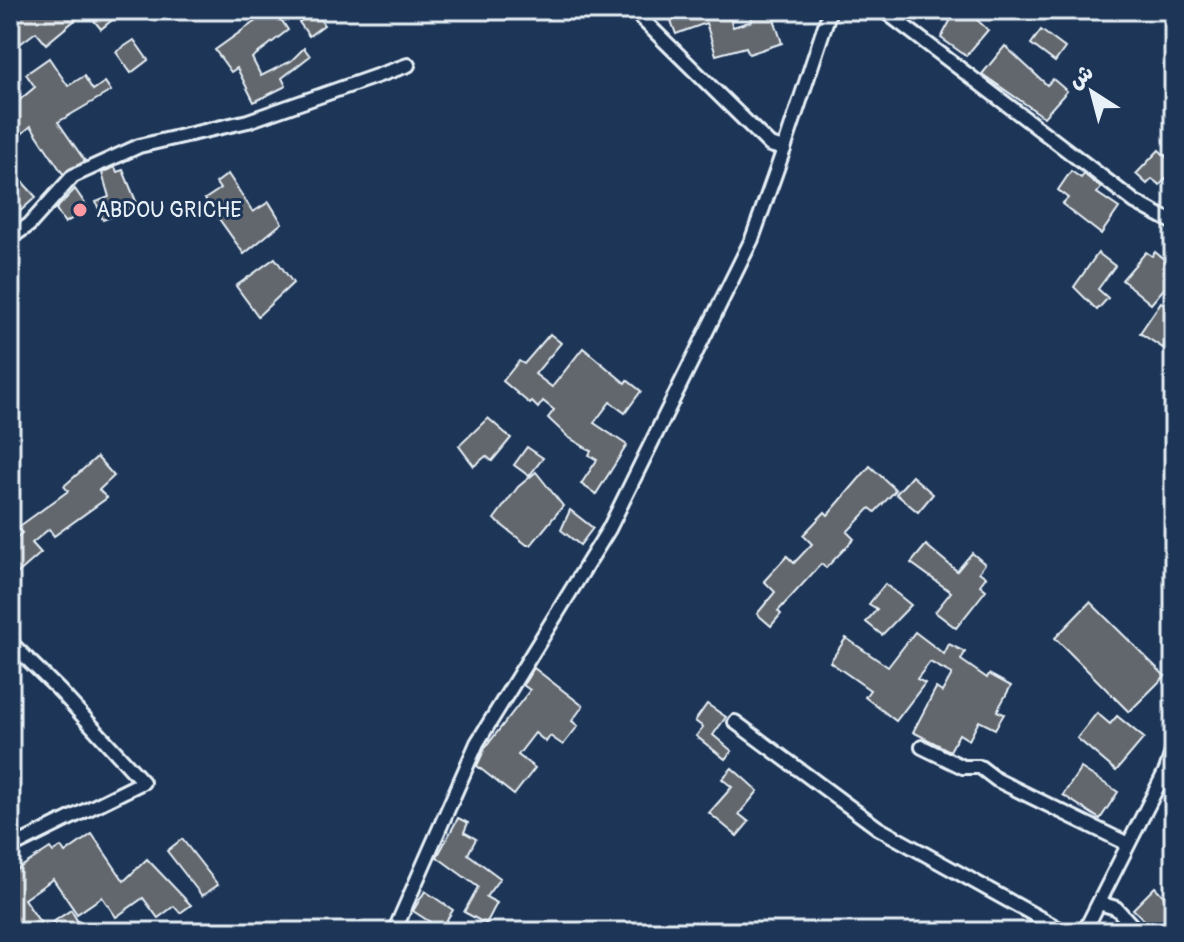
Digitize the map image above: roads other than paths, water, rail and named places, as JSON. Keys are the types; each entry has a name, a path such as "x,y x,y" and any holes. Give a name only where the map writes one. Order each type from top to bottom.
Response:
{"street":[{"path":"633,10 770,145 784,149"},
{"path":"394,932 477,743 622,502 752,239 830,10"},
{"path":"883,10 1135,202 1174,223"},
{"path":"10,238 29,225 73,176 139,146 248,121 408,65"},
{"path":"10,642 60,691 143,782 10,848"},
{"path":"735,722 878,828 1065,932"},
{"path":"1084,932 1166,770 1174,746"},
{"path":"922,747 963,767 980,767 997,780 1128,844"},
{"path":"1099,903 1116,908 1138,932"}],"place":[{"name":"ABDOU GRICHE","path":"80,210"}]}
